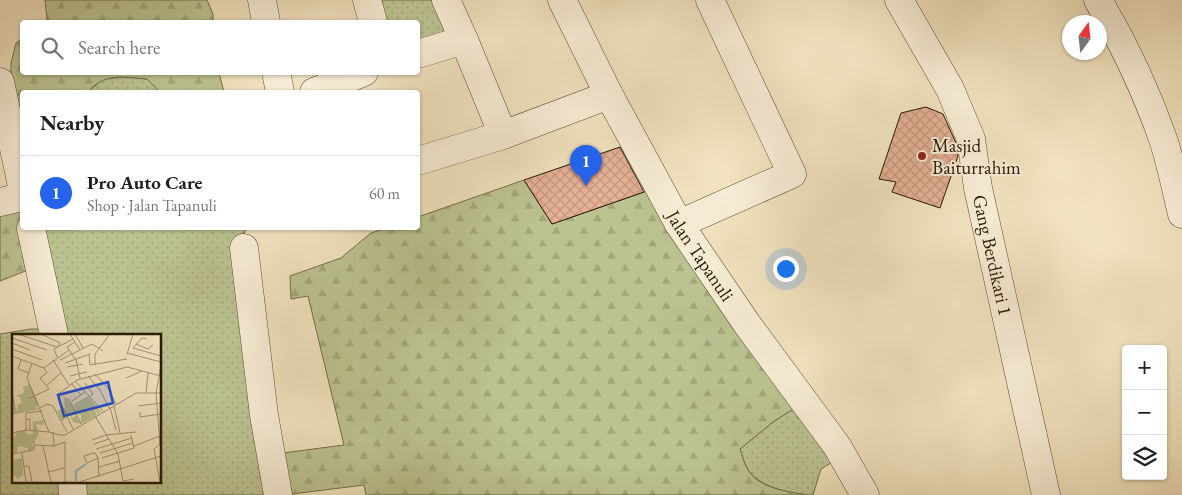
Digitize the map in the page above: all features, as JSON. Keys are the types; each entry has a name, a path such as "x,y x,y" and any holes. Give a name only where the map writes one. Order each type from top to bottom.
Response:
{"street":[{"path":"262,0 266,20"},
{"path":"367,0 372,20"},
{"path":"446,0 503,135"},
{"name":"Jalan Tapanuli","path":"562,0 609,95 679,224 747,324 837,446 865,495"},
{"path":"679,224 792,174 710,0"},
{"name":"Gang Berdikari 1","path":"899,0 950,89 971,139 978,188 1046,495"},
{"path":"1098,0 1112,24 1138,78 1163,140 1182,214"},
{"path":"420,53 464,40"},
{"path":"277,75 280,90"},
{"path":"319,90 356,75"},
{"path":"0,82 20,177"},
{"path":"420,161 503,135 609,95"},
{"path":"0,202 20,197"},
{"path":"31,230 54,334"},
{"path":"244,248 264,415 278,495"},
{"path":"72,482 73,495"}],"green space":[{"path":"45,0 207,0 213,14 213,20 47,20"},
{"path":"374,0 440,0 453,30 420,45 420,20 379,20"},
{"path":"20,40 20,75 220,75 223,90 158,90 147,79 122,77 107,79 90,90 20,90 20,136 11,86 11,63 16,43"},
{"path":"125,77 147,79 158,90 90,90 103,79"},
{"path":"524,180 552,224 647,191 798,406 773,422 740,449 746,466 758,481 766,485 807,495 366,495 364,485 284,495 275,454 344,445 308,296 291,299 290,276 341,258 371,233 381,230 420,230 420,216"},
{"path":"19,203 20,230 25,230 33,268 0,281 0,208"},
{"path":"44,230 245,230 239,250 277,495 81,495 80,482 161,482 161,334 63,334"},
{"path":"31,329 46,329 47,334 12,334 12,482 64,482 65,495 0,495 0,334"},
{"path":"798,406 839,458 821,469 813,495 776,489 759,480 747,468 740,449 773,422"}],"building":[{"name":"Masjid Baiturrahim","path":"926,107 943,114 956,143 958,156 940,208 892,192 896,182 879,179 901,113"},
{"path":"620,147 644,192 552,224 524,180"}],"place":[{"name":"Masjid Baiturrahim","path":"922,156"},
{"name":"Pro Auto Care","path":"586,186"}]}
